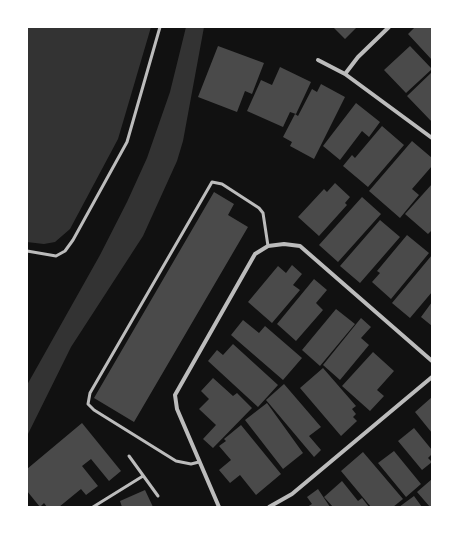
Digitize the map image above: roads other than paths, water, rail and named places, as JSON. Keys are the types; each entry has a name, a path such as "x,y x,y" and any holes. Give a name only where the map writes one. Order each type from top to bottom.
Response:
{"street":[{"path":"345,74 358,57 389,27"},
{"path":"318,60 345,74 432,138"},
{"path":"219,507 177,409 175,395 255,254 268,246 284,244 300,246 432,361"},
{"path":"270,507 292,494 432,377"}],"lane":[{"path":"27,251 56,256 64,252 73,240 127,142 160,27"},
{"path":"200,462 191,464 176,461 94,410 88,404 90,392 212,182 222,184 259,208 263,214 268,246"},
{"path":"129,456 158,496"},
{"path":"94,507 143,476"}]}
